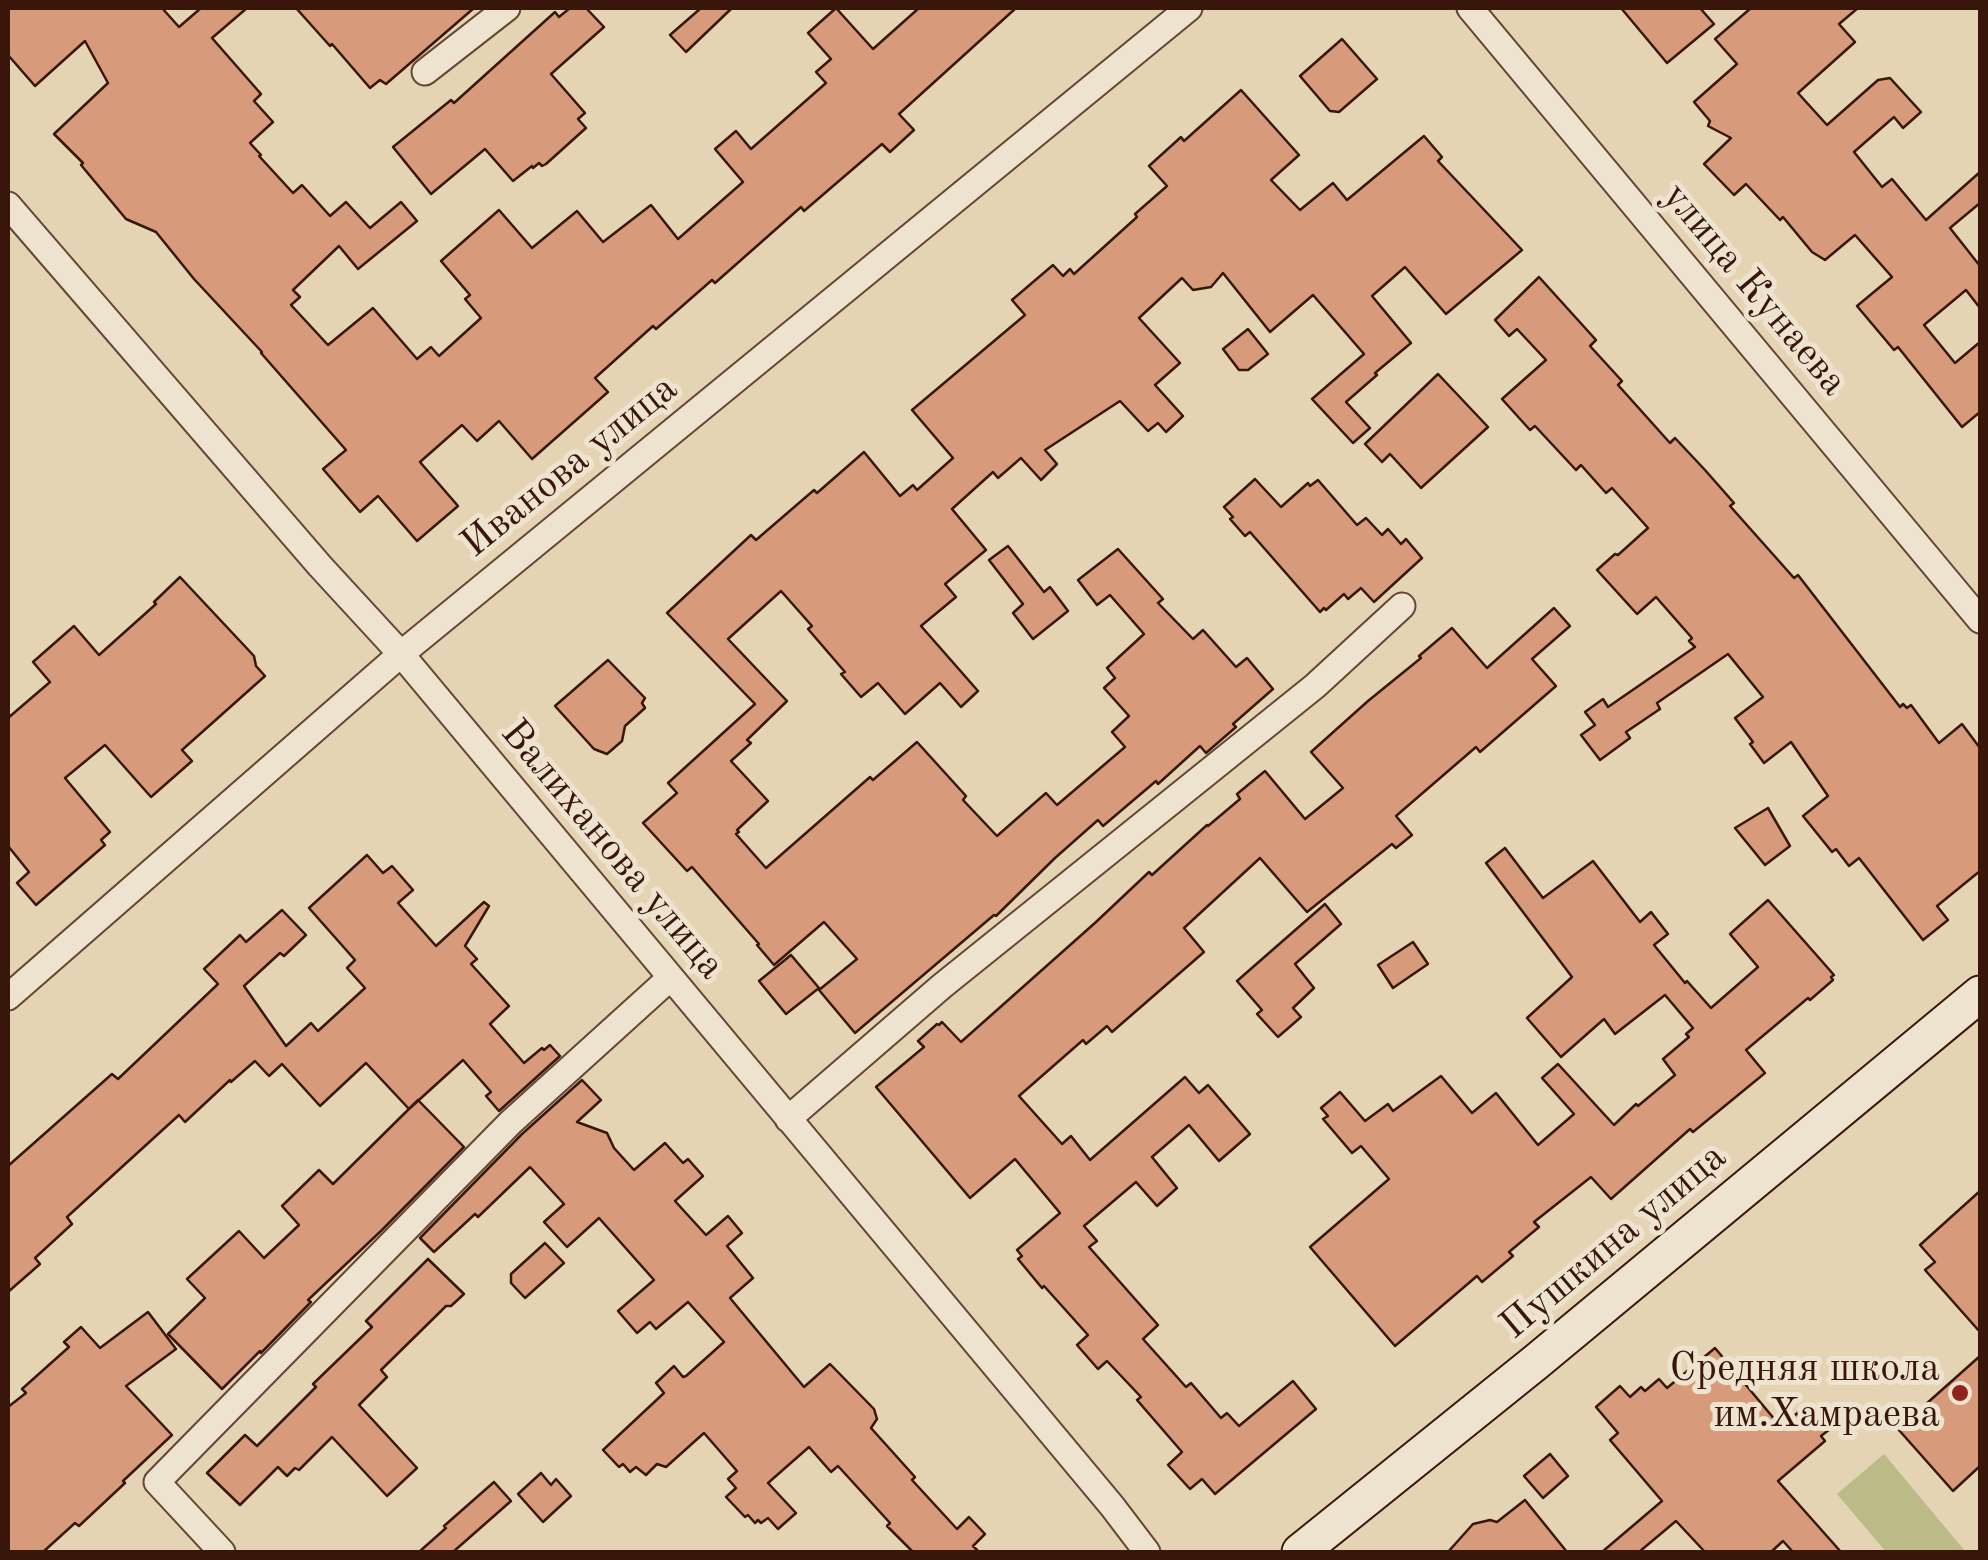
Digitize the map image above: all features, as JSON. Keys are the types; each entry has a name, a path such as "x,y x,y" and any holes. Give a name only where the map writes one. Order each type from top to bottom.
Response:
{"street":[{"path":"426,72 507,8"},
{"name":"Иванова улица","path":"8,996 401,654 1190,8"},
{"name":"улица Кунаева","path":"1470,8 1980,620"},
{"name":"Валиханова улица","path":"8,205 401,654 1147,1552"},
{"path":"788,1119 942,986 1315,686 1402,606"},
{"path":"222,1552 157,1482 511,1122 670,978"},
{"name":"Пушкина улица","path":"1300,1552 1980,994"}],"shaded area":[{"path":"1884,1454 1964,1552 1886,1552 1837,1494"}],"building":[{"path":"8,8 162,8 179,27 201,8 247,8 212,38 261,94 254,101 273,122 250,143 259,156 293,193 302,185 330,216 346,202 370,228 401,202 417,221 358,269 339,246 293,290 300,297 291,305 328,345 373,308 417,359 431,347 439,356 481,318 465,299 470,295 441,261 499,210 532,248 577,211 603,242 651,205 678,239 743,182 715,149 736,131 751,149 826,83 816,72 831,59 808,33 836,8 873,49 919,8 1016,8 899,114 914,130 890,152 882,144 804,211 801,207 715,283 712,280 656,329 653,326 595,378 608,392 532,459 499,421 477,441 462,425 420,462 458,506 417,541 378,496 360,512 323,469 346,450 156,232 126,219 83,163 54,134 108,83 85,41 35,86 8,55"},
{"path":"296,8 474,8 386,84 380,80 370,88"},
{"path":"570,8 586,8 604,27 551,74 585,113 578,119 586,128 546,164 532,166 513,181 485,149 431,194 393,147 451,100 454,103 555,12 559,17"},
{"path":"701,8 732,8 686,52 670,35"},
{"path":"1621,8 1700,8 1714,24 1667,63"},
{"path":"1751,8 1858,8 1839,24 1855,42 1798,93 1827,125 1878,80 1890,78 1921,112 1903,128 1894,117 1854,152 1882,187 1892,179 1926,220 1980,172 1980,203 1950,228 1980,266 1980,308 1966,290 1924,325 1955,363 1980,342 1980,412 1962,427 1898,347 1894,350 1857,306 1892,277 1855,235 1825,260 1812,252 1783,217 1780,220 1746,184 1734,195 1704,164 1731,138 1708,126 1710,121 1694,102 1737,64 1715,39"},
{"path":"1342,39 1377,79 1339,112 1330,111 1300,76"},
{"path":"1241,90 1299,155 1271,180 1300,210 1333,183 1347,200 1424,136 1442,157 1438,161 1522,250 1446,314 1405,267 1372,296 1411,343 1346,402 1370,428 1353,443 1312,399 1364,354 1313,295 1270,332 1223,273 1211,287 1193,290 1182,278 1139,318 1180,363 1155,385 1183,416 1166,432 1158,423 1148,431 1120,401 1045,450 1057,464 1041,480 1021,458 998,478 993,472 952,509 986,550 945,584 956,597 921,626 978,691 961,707 940,683 905,714 878,683 861,697 808,629 812,626 781,591 728,639 787,701 731,761 768,801 736,834 766,868 870,777 873,780 917,742 997,836 1046,793 1057,805 1125,747 1112,732 1129,716 1104,688 1115,678 1107,668 1144,634 1110,595 1097,605 1078,580 1118,549 1163,599 1158,603 1193,639 1203,630 1236,667 1247,658 1273,689 1206,753 1200,746 1103,826 1098,820 996,916 855,1033 819,990 857,959 824,922 774,965 692,867 687,871 643,823 677,793 668,783 755,704 667,613 751,535 756,540 864,452 900,496 913,485 917,490 953,458 912,410 1025,315 1012,300 1053,265 1063,276 1070,269 1074,274 1137,217 1135,214 1167,186 1149,166 1181,137 1184,141"},
{"path":"1539,277 1596,340 1590,346 1622,381 1618,385 1670,443 1675,438 1705,470 1734,503 1730,506 1794,578 1798,575 1900,707 1911,705 1939,743 1962,724 1980,748 1980,871 1937,906 1948,920 1923,940 1859,858 1849,866 1836,849 1832,852 1803,816 1828,796 1791,742 1764,763 1750,744 1753,742 1735,718 1763,697 1728,654 1657,703 1660,709 1626,732 1630,738 1600,760 1581,735 1595,725 1585,712 1603,699 1608,707 1695,647 1689,641 1692,638 1656,597 1637,614 1597,570 1648,528 1612,488 1606,493 1581,465 1576,470 1535,426 1530,430 1502,399 1546,360 1517,329 1509,336 1495,320"},
{"path":"1248,329 1268,354 1248,370 1239,370 1223,349"},
{"path":"1438,374 1488,427 1421,488 1390,454 1382,462 1365,444"},
{"path":"1255,479 1281,507 1308,483 1310,486 1318,480 1357,525 1366,518 1382,535 1388,529 1401,544 1406,539 1422,558 1374,602 1361,588 1348,599 1344,594 1320,612 1250,532 1245,536 1224,507"},
{"path":"1008,546 1044,592 1050,587 1068,611 1033,639 1013,613 1023,604 989,560"},
{"path":"180,577 254,656 256,666 265,676 182,750 192,761 151,797 105,745 65,778 110,832 101,840 105,845 36,905 17,883 29,872 8,846 8,718 50,682 33,662 74,626 99,655"},
{"path":"1554,608 1570,626 1532,659 1556,686 1480,752 1476,747 1396,816 1412,835 1396,848 1392,844 1307,912 1260,858 1184,928 1204,952 1112,1032 1107,1026 1086,1044 1083,1040 1019,1096 1062,1144 1071,1136 1090,1160 1185,1077 1199,1093 1208,1085 1250,1134 1219,1161 1189,1125 1152,1157 1177,1188 1157,1206 1136,1182 1084,1226 1097,1241 1089,1247 1158,1325 1143,1339 1186,1387 1191,1383 1221,1418 1227,1413 1239,1426 1293,1381 1316,1409 1215,1494 1202,1479 1190,1489 1168,1465 1182,1452 1137,1400 1141,1397 1107,1361 1098,1369 1077,1345 1088,1335 1018,1259 1022,1256 1017,1250 1060,1213 1015,1159 970,1198 876,1087 924,1047 918,1041 937,1024 942,1022 961,1042 1149,872 1152,875 1240,799 1237,794 1265,771 1305,819 1343,788 1311,752 1452,628 1487,668"},
{"path":"608,660 645,698 645,708 625,726 622,741 607,754 594,749 555,706"},
{"path":"1768,808 1790,846 1765,865 1735,828"},
{"path":"1505,848 1543,898 1593,861 1640,922 1651,912 1668,934 1654,945 1711,1008 1758,967 1730,934 1768,900 1834,975 1833,980 1746,1050 1765,1073 1693,1132 1690,1129 1611,1199 1591,1177 1534,1222 1539,1227 1509,1252 1513,1256 1482,1282 1477,1276 1395,1346 1310,1247 1389,1179 1361,1146 1352,1153 1323,1119 1328,1116 1321,1108 1340,1092 1365,1121 1388,1104 1393,1111 1441,1076 1472,1113 1496,1093 1538,1145 1574,1114 1542,1078 1558,1064 1614,1125 1675,1075 1663,1059 1689,1037 1686,1034 1693,1028 1665,995 1615,1034 1604,1019 1561,1057 1527,1018 1572,977 1486,863"},
{"path":"367,855 383,873 392,866 413,890 398,903 436,946 484,902 489,906 465,946 477,959 471,964 509,1006 490,1024 524,1063 550,1045 560,1056 499,1111 486,1096 491,1092 463,1060 409,1109 366,1063 320,1106 282,1064 269,1076 255,1061 185,1122 179,1115 67,1217 72,1224 35,1258 40,1264 8,1292 8,1166 112,1074 118,1079 218,984 204,969 240,935 246,942 282,910 306,935 244,986 286,1046 311,1023 318,1031 365,988 347,968 355,960 309,908"},
{"path":"1325,904 1341,924 1295,964 1314,988 1293,1008 1301,1017 1278,1037 1257,1014 1262,1010 1237,981"},
{"path":"1413,942 1428,964 1393,988 1378,965"},
{"path":"791,955 819,988 786,1014 759,981"},
{"path":"582,1080 601,1100 577,1122 607,1133 614,1148 634,1170 665,1143 683,1163 688,1159 703,1176 675,1201 706,1235 728,1216 742,1233 727,1246 753,1278 730,1298 804,1387 830,1364 874,1409 877,1419 871,1428 915,1477 912,1480 957,1529 969,1517 985,1534 973,1546 979,1552 913,1552 838,1466 831,1472 809,1447 768,1483 796,1513 778,1529 768,1518 755,1523 748,1515 745,1517 726,1497 736,1488 728,1479 737,1471 704,1433 666,1467 657,1464 646,1475 636,1467 630,1472 623,1464 619,1467 603,1450 664,1393 656,1383 674,1366 686,1376 724,1342 688,1302 656,1329 650,1322 637,1333 618,1311 654,1280 599,1218 567,1247 544,1222 564,1204 530,1167 434,1252 420,1238 522,1134"},
{"path":"418,1100 464,1147 222,1389 168,1334 205,1298 187,1279 239,1231 264,1258 299,1225 282,1206 319,1170 333,1184"},
{"name":"Средняя школа им.Хамраева","path":"1980,1191 1980,1332 1925,1270 1935,1262 1920,1245"},
{"path":"545,1243 564,1263 525,1298 511,1283 511,1274"},
{"path":"428,1259 464,1294 446,1306 381,1370 387,1377 359,1405 417,1468 387,1496 332,1437 299,1470 295,1468 287,1476 278,1467 240,1505 207,1473 245,1435 257,1446 372,1327 366,1321"},
{"path":"148,1312 176,1349 126,1386 172,1435 79,1526 75,1523 43,1552 8,1552 8,1407 26,1393 22,1389 69,1347 64,1342 81,1327 100,1348"},
{"path":"1715,1348 1781,1427 1808,1404 1830,1429 1821,1436 1825,1441 1778,1481 1841,1552 1793,1552 1783,1541 1771,1552 1705,1552 1676,1521 1639,1552 1602,1552 1662,1501 1610,1440 1618,1433 1596,1407 1620,1386 1630,1397 1659,1379 1667,1388"},
{"name":"Средняя школа им.Хамраева","path":"1980,1356 1980,1466 1953,1491 1898,1429"},
{"path":"1550,1454 1568,1476 1543,1498 1524,1476"},
{"path":"541,1473 551,1485 556,1479 571,1496 543,1522 518,1494"},
{"path":"494,1482 511,1501 453,1552 419,1552 444,1526"},
{"path":"1525,1500 1567,1552 1448,1552 1473,1524 1497,1522"}],"place":[{"name":"Средняя школа им.Хамраева","path":"1960,1393"}]}
